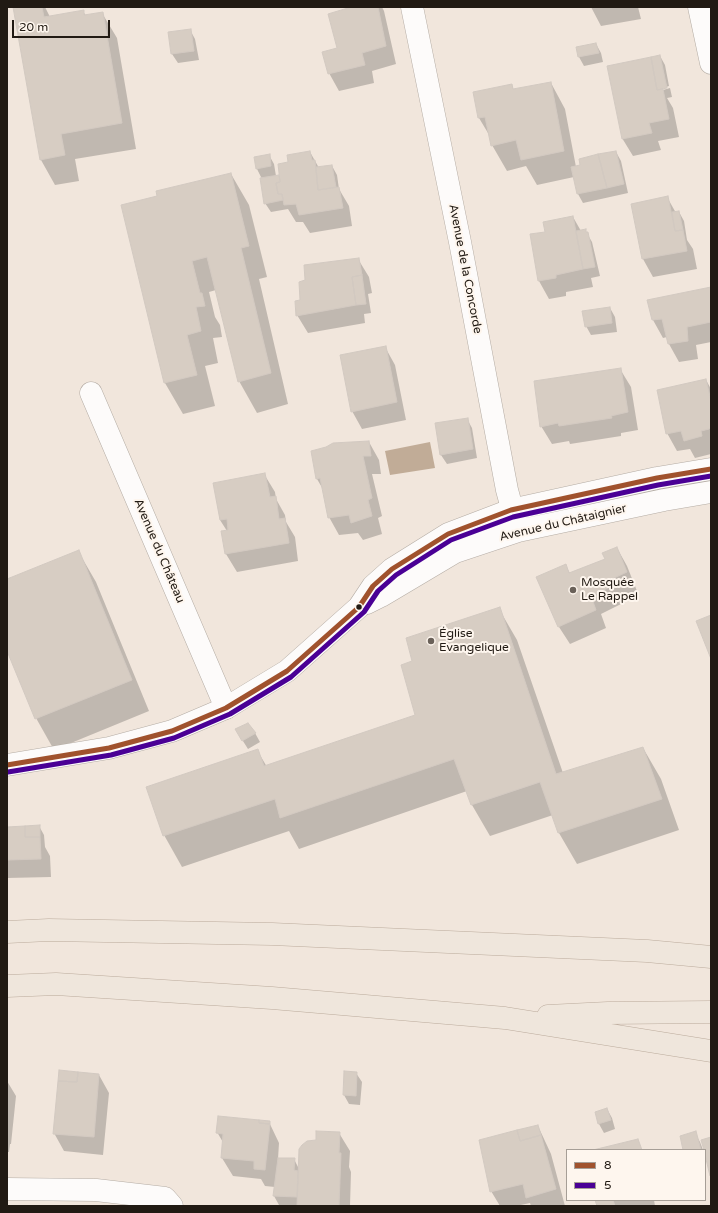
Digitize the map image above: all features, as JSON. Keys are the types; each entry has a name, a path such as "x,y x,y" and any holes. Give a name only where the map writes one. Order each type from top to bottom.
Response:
{"highway":[{"path":"7,932 50,930 272,934 647,951 711,958"},
{"path":"647,951 711,947"},
{"path":"7,986 56,984 264,997 505,1018 711,1051"},
{"path":"505,1018 608,1013 711,1012"}],"street":[{"name":"Avenue de la Concorde","path":"412,7 460,242 512,510 518,531"},
{"path":"699,7 711,63"},
{"name":"Avenue du Château","path":"91,393 226,708"},
{"name":"Avenue du Châtaignier","path":"7,765 109,748 172,731 226,708 287,671 359,607 373,586 392,569 448,534 512,510 657,478 711,469"},
{"path":"598,491 604,513"},
{"name":"Avenue du Châtaignier","path":"359,607 381,596 456,552 518,531 664,500 711,492"},
{"path":"7,1189 96,1190 165,1198 172,1206"}],"shaded area":[{"path":"430,442 435,468 390,475 385,451"}],"building":[{"path":"13,7 42,7 44,17 84,10 84,15 103,12 122,123 61,134 65,155 40,160"},
{"path":"351,7 378,7 386,46 362,53 365,65 328,74 322,52 337,48 328,14"},
{"path":"191,29 194,51 171,54 168,32"},
{"path":"596,43 599,53 578,57 576,47"},
{"path":"660,55 667,88 657,90 651,57"},
{"path":"651,57 657,90 663,89 669,119 649,123 652,133 622,139 607,66"},
{"path":"551,82 564,151 521,160 516,140 491,146 485,117 478,118 473,92 512,84 513,89"},
{"path":"310,151 312,160 315,160 318,190 339,187 343,208 299,215 296,204 284,205 282,194 278,194 276,183 280,182 278,164 288,162 287,155"},
{"path":"616,151 624,184 607,188 598,154"},
{"path":"270,154 271,166 256,169 254,157"},
{"path":"598,154 607,188 577,194 571,167 580,165 579,159"},
{"path":"332,165 336,187 318,190 316,167"},
{"path":"231,173 249,246 241,248 271,373 238,382 207,257 192,261 205,306 196,307 201,331 187,335 197,375 164,383 121,205 157,196 156,191"},
{"path":"279,175 280,182 276,183 278,194 282,194 283,200 264,204 260,178"},
{"path":"668,196 675,231 683,230 687,251 642,259 631,204"},
{"path":"679,211 683,230 675,231 672,212"},
{"path":"573,216 583,269 556,275 556,278 538,281 530,234 545,232 543,222"},
{"path":"586,229 586,232 588,232 595,267 583,269 576,231"},
{"path":"359,258 362,275 352,277 356,305 296,316 295,301 300,300 299,282 305,280 304,265"},
{"path":"362,275 366,304 356,305 352,277"},
{"path":"711,287 711,322 687,327 688,341 668,344 662,319 652,320 647,300"},
{"path":"610,307 612,323 585,327 582,311"},
{"path":"386,346 397,402 351,412 340,355"},
{"path":"621,368 628,412 611,416 612,418 559,426 558,423 540,427 534,381"},
{"path":"706,379 711,401 711,427 701,431 702,436 684,441 681,431 666,434 657,390"},
{"path":"468,418 473,449 440,455 435,423"},
{"path":"369,441 371,456 363,456 372,498 368,500 372,516 351,523 349,515 328,518 320,478 316,479 311,451 326,447 333,443"},
{"path":"265,473 270,497 276,496 279,519 285,518 289,543 225,554 221,531 228,530 227,519 220,520 213,483"},
{"name":"Mosquée Le Rappel","path":"617,547 627,572 614,578 616,584 591,596 596,610 558,627 536,577 566,564 569,573 605,559 602,553"},
{"path":"79,550 132,680 35,719 7,651 7,579"},
{"path":"500,607 556,774 643,747 662,799 558,833 540,782 471,805 454,759 280,818 275,799 163,836 146,787 258,749 264,766 415,715 401,665 412,661 406,638"},
{"path":"711,615 711,659 696,621"},
{"path":"248,723 256,733 242,741 235,729"},
{"path":"40,825 40,837 25,837 25,826"},
{"path":"25,826 25,837 40,837 41,859 7,860 7,827"},
{"path":"59,1070 78,1072 77,1082 58,1081"},
{"path":"344,1071 357,1072 356,1096 343,1095"},
{"path":"78,1072 99,1074 94,1137 53,1134 58,1081 77,1082"},
{"path":"607,1108 611,1120 598,1124 595,1112"},
{"path":"218,1116 259,1120 259,1123 270,1124 265,1170 254,1169 254,1161 221,1158 223,1134 216,1133"},
{"path":"259,1120 270,1121 270,1124 259,1123"},
{"path":"538,1125 541,1135 520,1141 517,1130"},
{"path":"517,1130 520,1141 541,1135 556,1189 526,1198 523,1184 490,1192 479,1140"},
{"path":"316,1131 340,1132 339,1153 341,1153 339,1206 297,1206 299,1149 307,1141 316,1140"},
{"path":"696,1131 701,1149 683,1149 680,1136"},
{"path":"711,1137 711,1176 706,1159 706,1149 704,1149 701,1140"},
{"path":"638,1139 642,1149 597,1149"},
{"path":"278,1158 295,1158 294,1170 298,1171 297,1197 273,1196"},
{"path":"595,1201 613,1201 615,1206 597,1206"}],"transit line":[{"name":"8","path":"7,765 109,748 172,731 226,708 287,671 359,607 373,586 392,569 448,534 511,510 657,478 711,469"},
{"name":"5","path":"8,772 111,755 174,738 230,714 291,677 364,612 378,591 396,575 451,540 513,517 658,485 711,476"}],"place":[{"name":"Mosquée Le Rappel","path":"573,590"},
{"name":"Église Evangelique","path":"431,641"}]}
